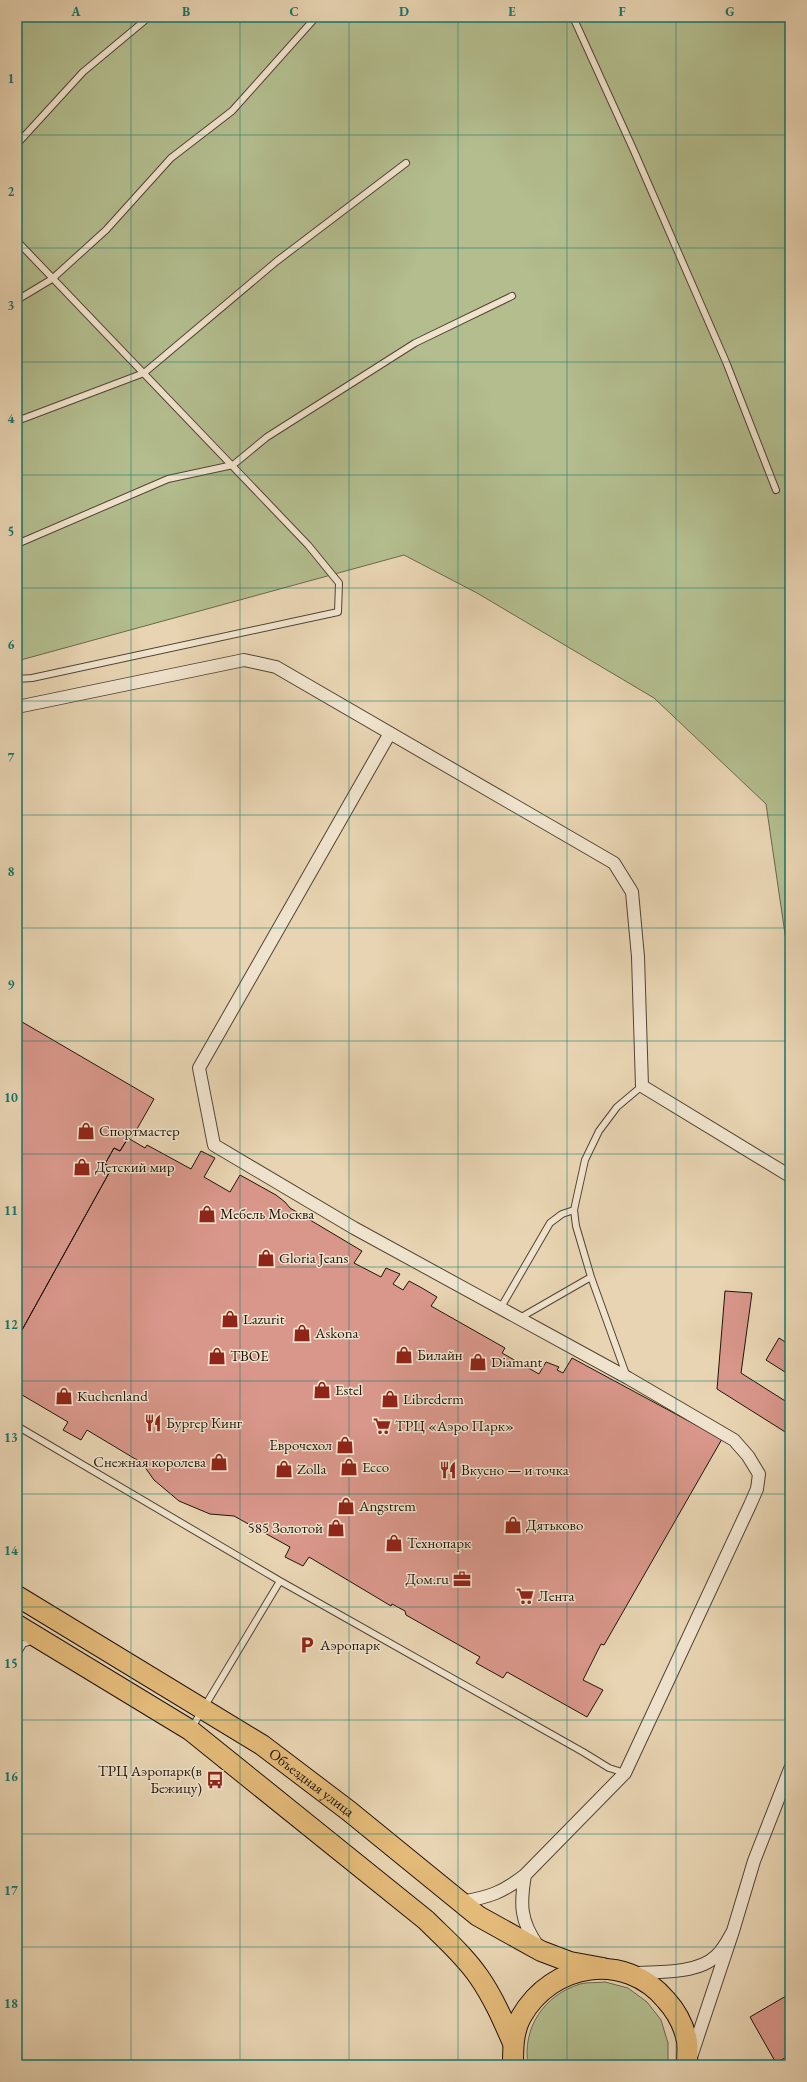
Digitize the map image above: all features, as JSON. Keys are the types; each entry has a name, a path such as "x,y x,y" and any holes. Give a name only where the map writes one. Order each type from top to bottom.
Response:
{"main road":[{"name":"Объездная улица","path":"17,1596 262,1745 349,1811 478,1916 542,1951 570,1962 630,1973"},
{"path":"17,1625 190,1730 386,1887 451,1944 478,1976 498,2010 513,2043"},
{"path":"513,2065 513,2043 520,2018 534,1997 560,1978 577,1971 602,1968"},
{"path":"630,1973 657,1989 676,2012 686,2040 688,2065"}],"street":[{"path":"17,707 244,660 276,668 614,863 632,892 638,958 642,1086 790,1176"},
{"path":"390,733 199,1068 214,1145 354,1228 628,1378 734,1440 748,1456 759,1474 757,1489 750,1505 625,1773 525,1875 510,1887 487,1898 461,1902"},
{"path":"688,2065 733,1931 754,1861 790,1768"},
{"path":"525,1875 520,1900 523,1920 532,1937 542,1951"},
{"path":"630,1973 679,1971 697,1966 715,1958 725,1946 733,1931"}],"lane":[{"path":"17,144 83,72 149,17"},
{"path":"17,300 52,279 106,230 171,158 232,111 316,17"},
{"path":"573,17 631,144 726,362 776,490"},
{"path":"17,421 144,374 278,262 406,163"},
{"path":"17,241 144,374 233,464 308,545 339,583 338,612 32,678 17,679"},
{"path":"17,544 168,479 233,464 267,437 416,343 512,296"},
{"path":"628,1378 591,1277 576,1226 574,1210 586,1160 599,1131 617,1107 642,1086"},
{"path":"500,1309 550,1223 562,1214 574,1210"},
{"path":"518,1319 591,1277"},
{"path":"17,1426 280,1581 609,1768 625,1773"},
{"path":"190,1730 204,1710 280,1581"},
{"path":"17,1654 23,1644 38,1638"}],"green space":[{"path":"17,17 790,17 790,968 766,804 654,698 477,593 404,555 17,661"},
{"path":"605,1982 628,1988 647,2002 661,2020 668,2043 668,2065 528,2065 527,2051 532,2026 546,2005 567,1989 580,1984"}],"building":[{"path":"17,1019 154,1099 133,1136 130,1135 120,1151 114,1148 105,1164 109,1166 106,1172 109,1173 17,1339"},
{"name":"ТРЦ «Аэро Парк»","path":"128,1138 145,1148 147,1145 191,1169 201,1151 215,1158 204,1177 230,1192 240,1175 276,1195 290,1208 362,1251 354,1263 381,1277 386,1268 400,1274 393,1284 403,1290 409,1281 437,1297 431,1306 505,1348 502,1353 539,1374 546,1362 559,1367 557,1370 563,1373 572,1358 722,1439 604,1645 601,1644 583,1680 603,1690 587,1717 507,1672 503,1678 476,1663 480,1657 406,1615 405,1611 392,1604 391,1606 309,1557 303,1566 285,1557 290,1547 234,1516 210,1514 179,1501 154,1480 142,1463 87,1430 81,1440 63,1430 68,1422 17,1392 17,1339 109,1173 106,1172 109,1166 105,1164 114,1148 120,1151"},
{"path":"725,1291 752,1293 741,1373 790,1404 790,1435 717,1389"},
{"path":"779,1338 790,1345 790,1363 785,1372 766,1360"},
{"path":"786,1996 790,2002 790,2055 776,2063 750,2017"}],"place":[{"name":"Спортмастер","path":"86,1131"},
{"name":"Детский мир","path":"82,1167"},
{"name":"Мебель Москва","path":"207,1214"},
{"name":"Gloria Jeans","path":"266,1258"},
{"name":"Lazurit","path":"230,1319"},
{"name":"Askona","path":"302,1333"},
{"name":"Билайн","path":"404,1355"},
{"name":"ТВОЕ","path":"217,1356"},
{"name":"Diamant","path":"478,1362"},
{"name":"Estel","path":"322,1390"},
{"name":"Kuchenland","path":"64,1396"},
{"name":"Librederm","path":"390,1399"},
{"name":"Бургер Кинг","path":"153,1423"},
{"name":"ТРЦ «Аэро Парк»","path":"382,1426"},
{"name":"Еврочехол","path":"345,1445"},
{"name":"Снежная королева","path":"219,1462"},
{"name":"Ecco","path":"349,1467"},
{"name":"Zolla","path":"284,1469"},
{"name":"Вкусно — и точка","path":"448,1470"},
{"name":"Angstrem","path":"346,1506"},
{"name":"Дятьково","path":"513,1525"},
{"name":"585 Золотой","path":"336,1528"},
{"name":"Технопарк","path":"394,1543"},
{"name":"Дом.ru","path":"462,1579"},
{"name":"Лента","path":"525,1596"},
{"name":"Аэропарк","path":"307,1645"},
{"name":"ТРЦ Аэропарк(в Бежицу)","path":"215,1780"}]}
